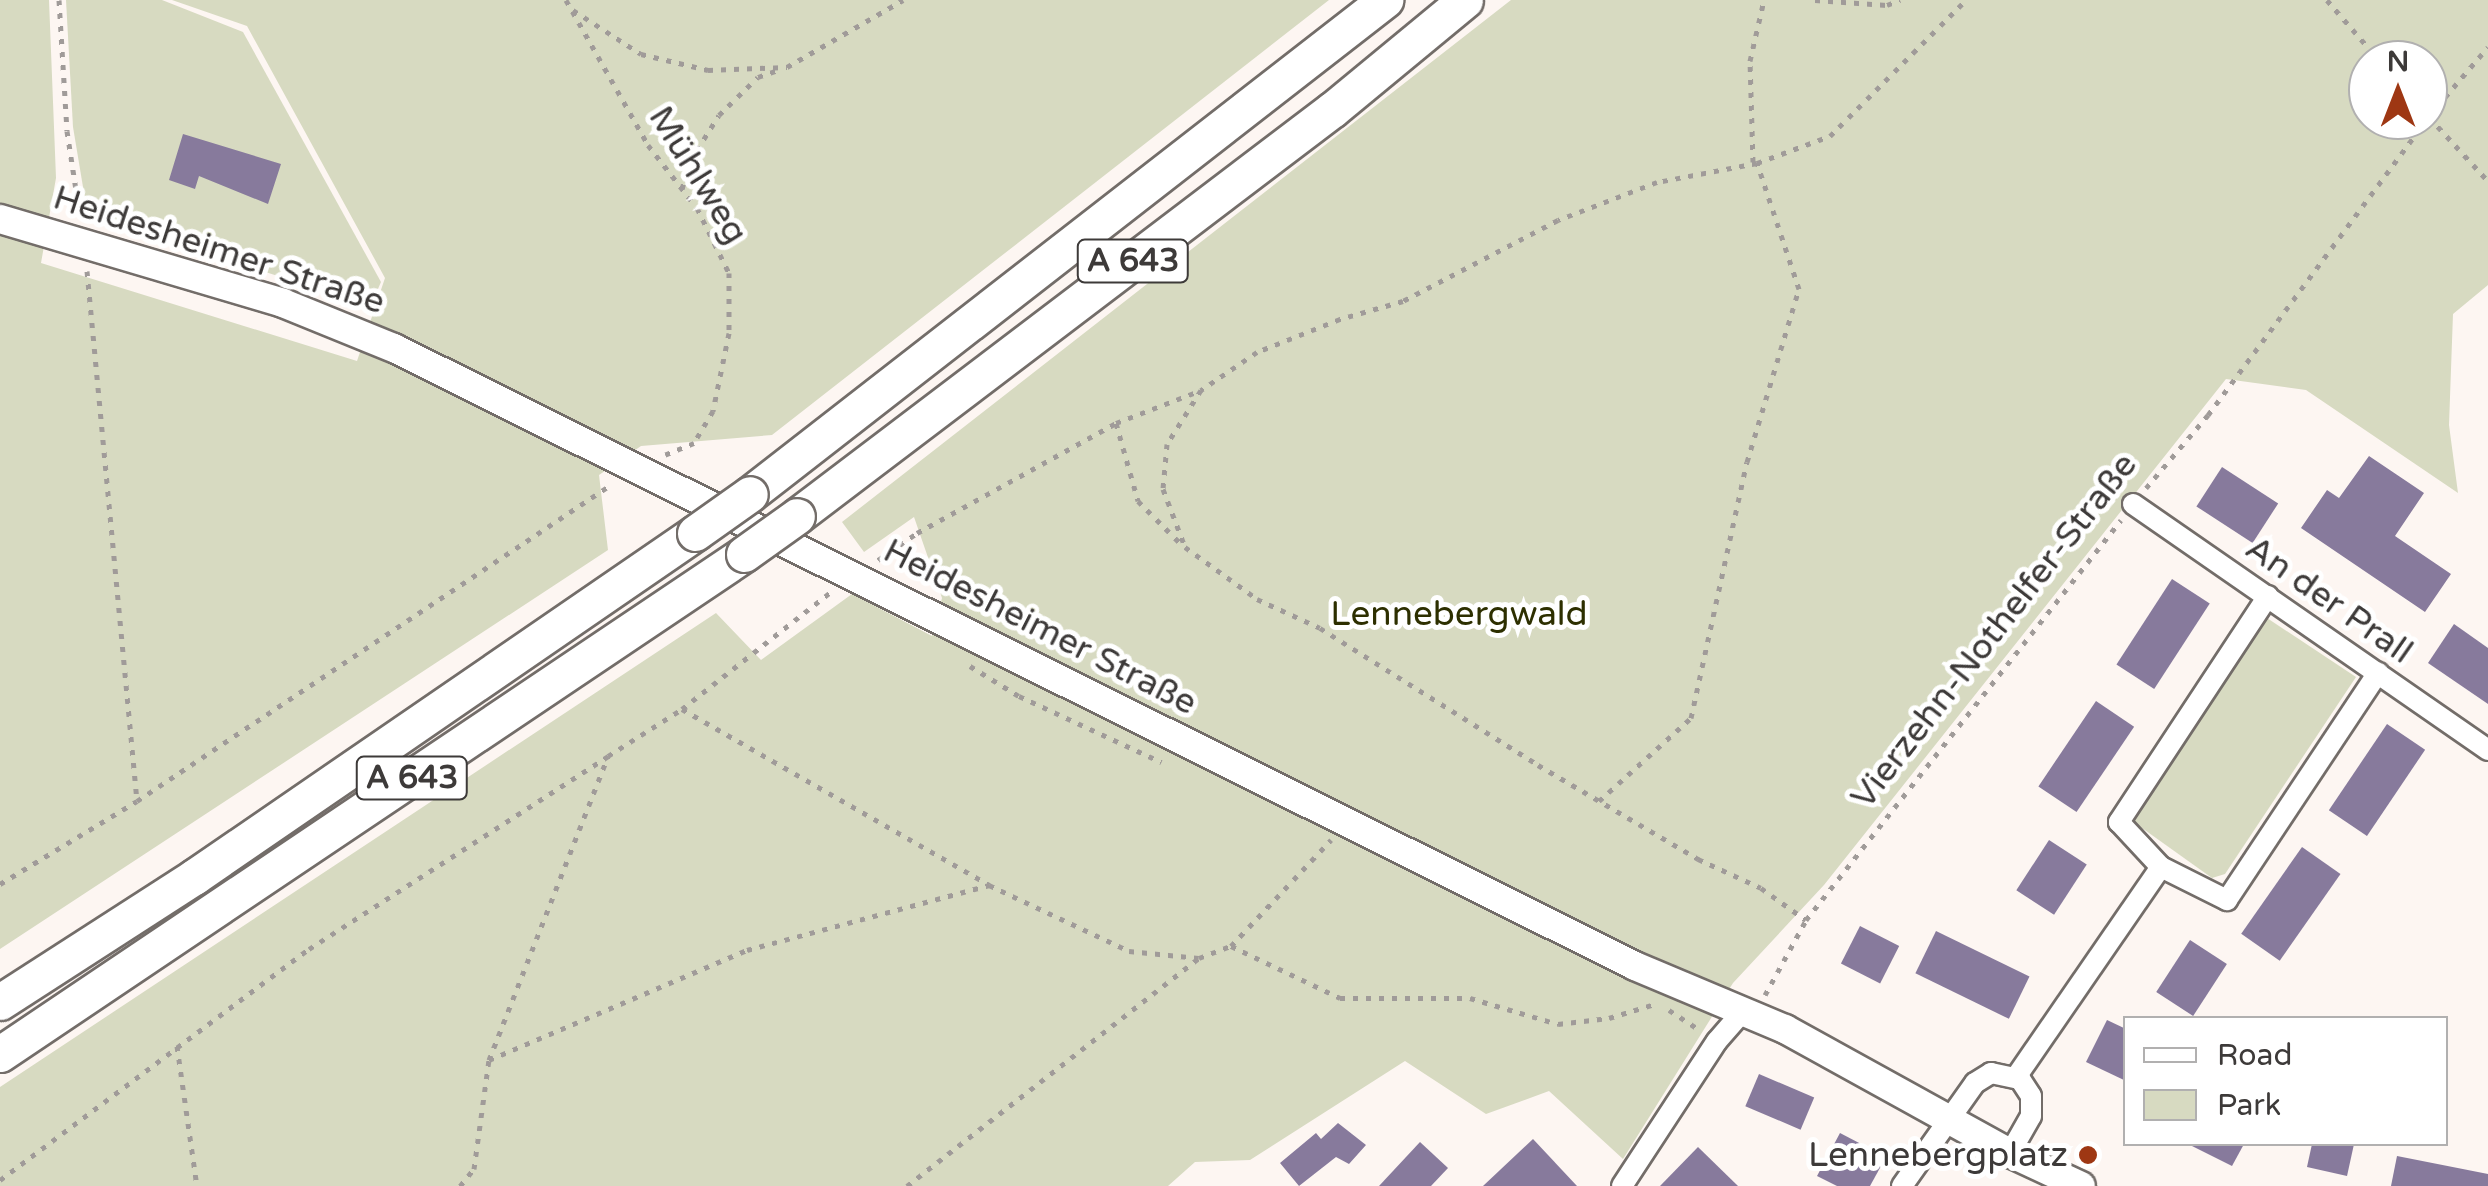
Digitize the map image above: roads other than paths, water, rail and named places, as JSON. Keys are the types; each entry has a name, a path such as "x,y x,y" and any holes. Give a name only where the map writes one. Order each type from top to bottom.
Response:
{"highway":[{"name":"A 643","path":"0,1002 194,877 750,494 1385,0"},
{"name":"A 643","path":"0,1054 797,516 1334,109 1465,0"}],"main road":[{"name":"Heidesheimer Straße","path":"0,218 283,303 394,348 1662,980 1819,1046 2010,1154 2082,1186"}],"street":[{"name":"An der Prall","path":"2133,504 2488,750"},
{"path":"2268,596 2119,822 2161,867 2226,900 2378,673"},
{"path":"2016,1077 2161,867"},
{"path":"1622,1186 1717,1041 1742,1012"},
{"path":"1902,1186 1982,1076 2001,1072 2026,1086 2032,1106 2010,1154"}],"place":[{"name":"Lennebergplatz","path":"2088,1155"}],"park label":[{"name":"Lennebergwald","path":"1459,614"}]}
